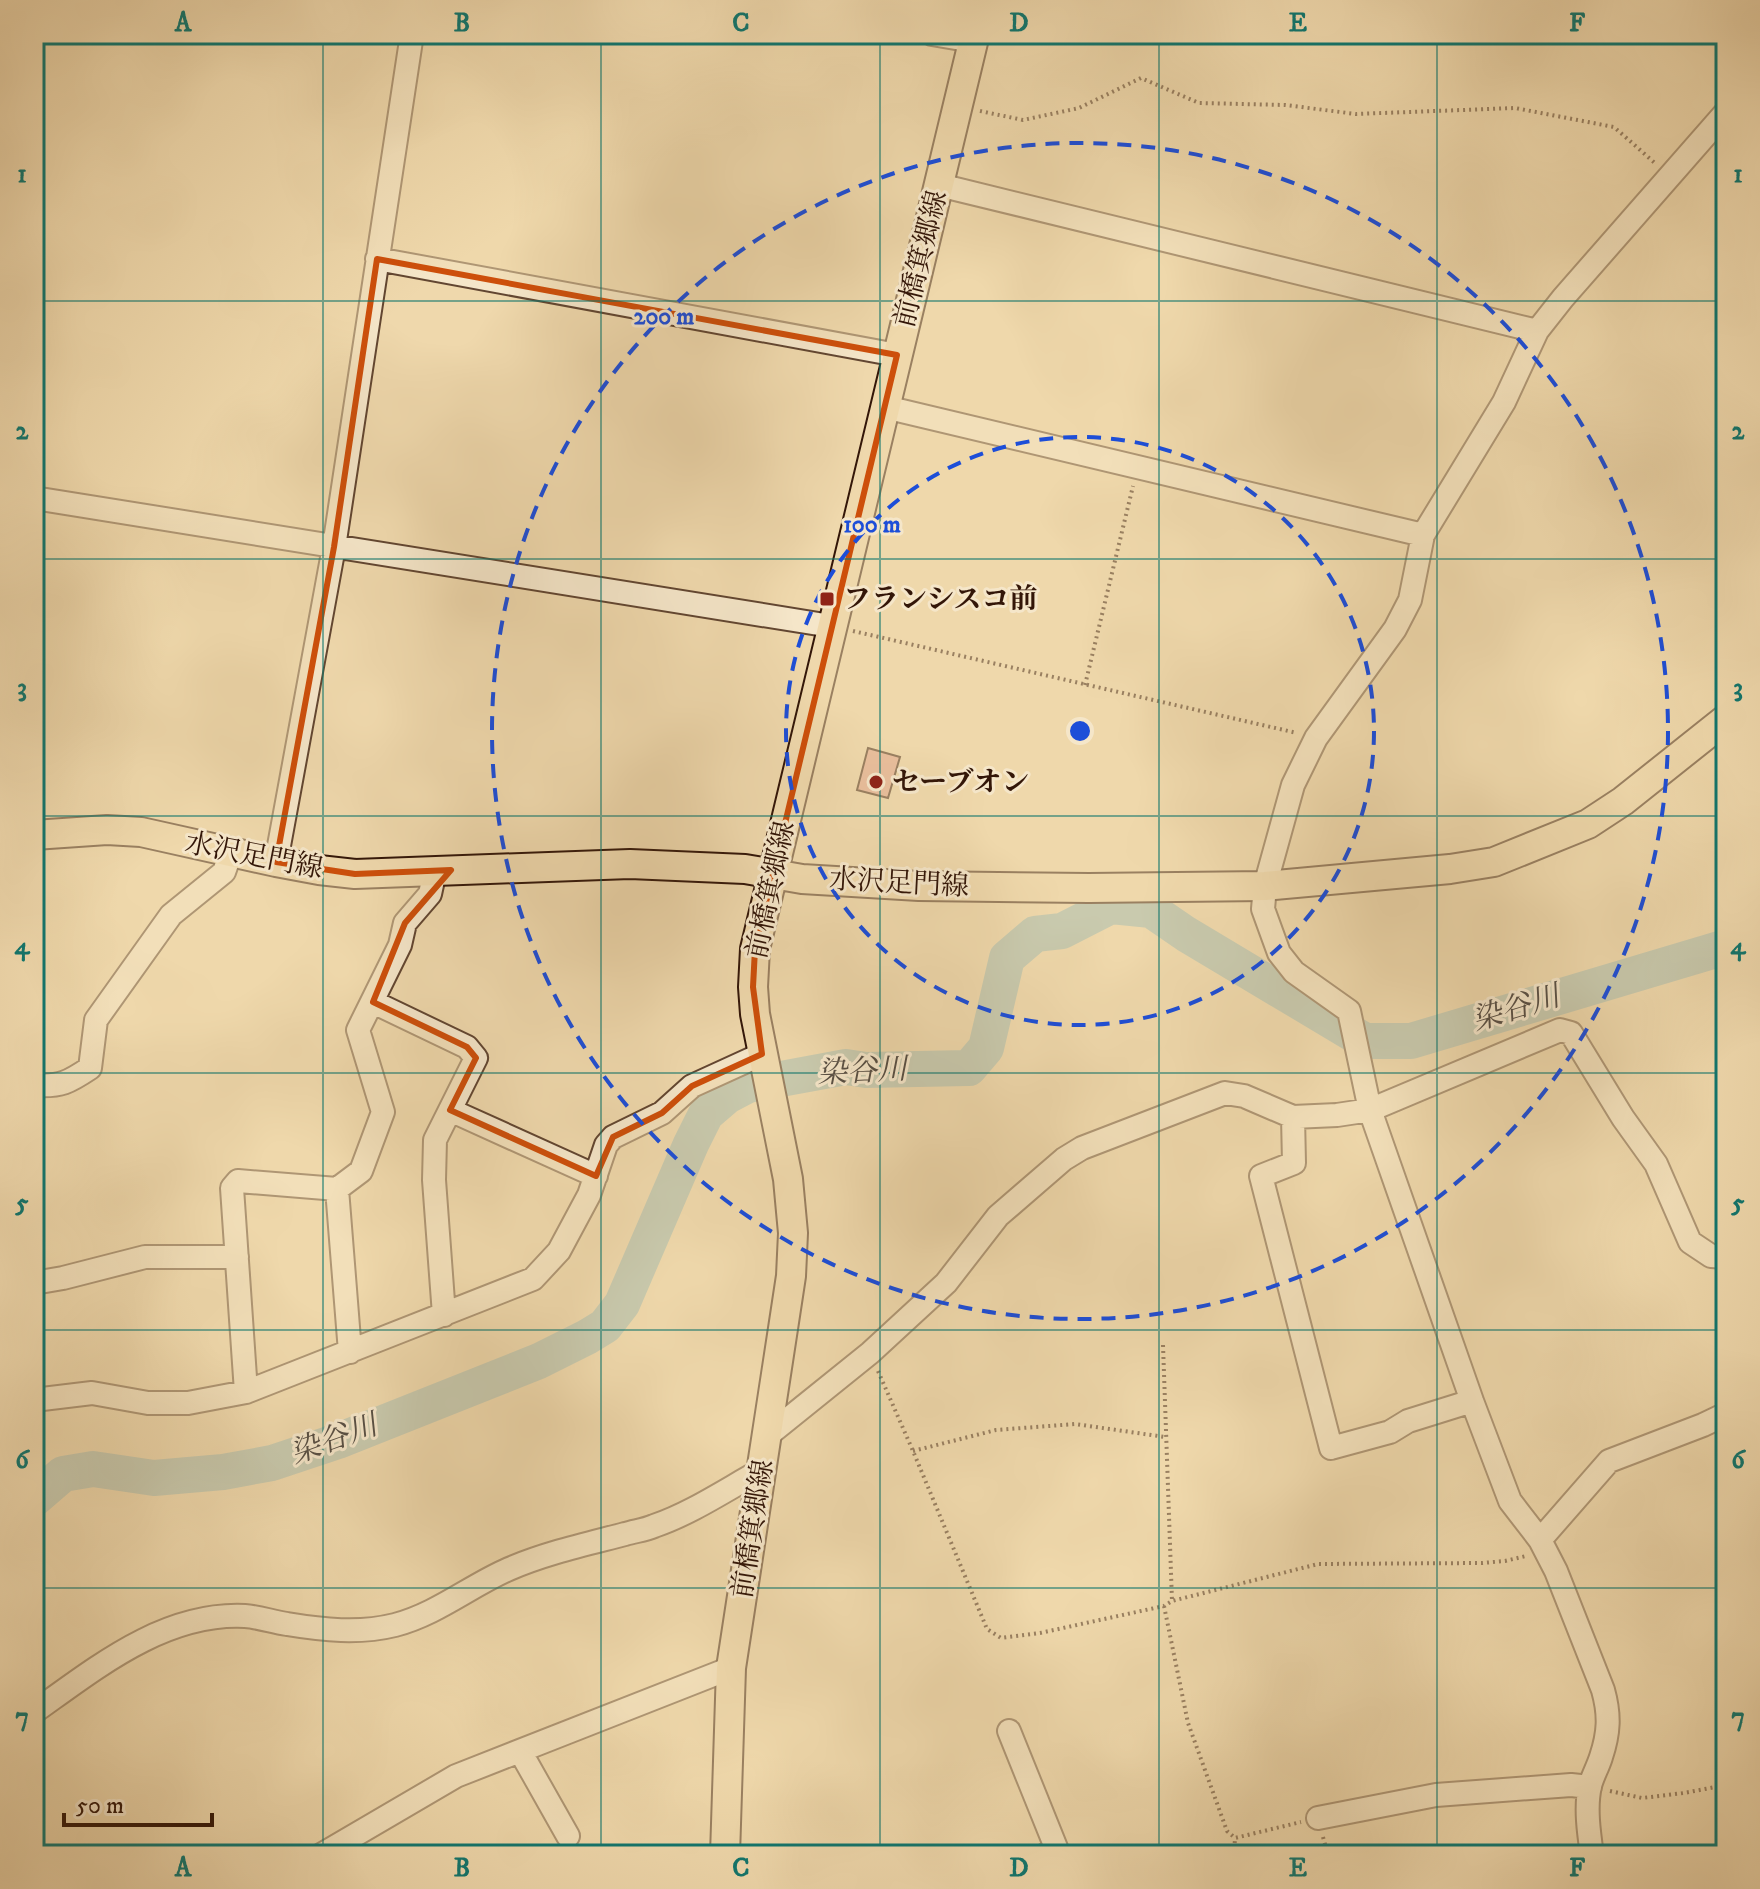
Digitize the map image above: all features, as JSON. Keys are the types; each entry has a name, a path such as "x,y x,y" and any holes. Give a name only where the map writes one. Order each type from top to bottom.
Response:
{"main road":[{"name":"前橋箕郷線","path":"725,1855 731,1668 791,1276 793,1233 788,1179 763,1059 753,987 755,949 974,37"},
{"name":"水沢足門線","path":"34,835 107,830 141,832 276,862 355,874 630,864 745,869 802,879 919,886 1265,886 1494,862 1588,824 1623,801 1726,719"}],"street":[{"path":"276,862 334,547 412,34"},
{"path":"932,34 974,37"},
{"path":"1592,1855 1588,1832 1590,1787 1608,1725 1603,1690 1556,1571 1540,1540 1510,1501 1472,1401 1370,1110 1349,1011 1294,972 1279,953 1263,909 1265,886 1293,785 1316,738 1395,629 1410,600 1423,535 1504,402 1537,331 1726,112"},
{"path":"939,185 1537,331"},
{"path":"377,259 897,355"},
{"path":"885,407 1423,535"},
{"path":"34,498 831,626"},
{"path":"34,1085 67,1083 90,1068 96,1020 171,915 224,872 231,852"},
{"path":"246,1392 232,1188 238,1181 337,1189 361,1171 383,1112 358,1030 400,945 405,923 430,894 435,871"},
{"path":"373,1002 467,1047 476,1058 435,1140 434,1180 444,1315"},
{"path":"767,1436 870,1353 946,1283 998,1216 1064,1159 1082,1148 1225,1093 1244,1096 1293,1117 1370,1110 1560,1030 1571,1033 1623,1118 1656,1164 1690,1242 1711,1256 1726,1257"},
{"path":"34,1400 92,1393 148,1403 188,1403 246,1392 533,1279 559,1251 589,1195 606,1145 613,1137 662,1113 692,1086 763,1059"},
{"path":"450,1110 596,1176"},
{"path":"1293,1117 1294,1163 1261,1176 1331,1448 1390,1432 1408,1421 1472,1401"},
{"path":"337,1189 350,1352"},
{"path":"34,1283 145,1257 237,1257"},
{"path":"1540,1540 1609,1461 1726,1414"},
{"path":"34,1712 145,1638 186,1623 246,1616 332,1630 364,1631 397,1624 427,1614 508,1570 653,1527 762,1470"},
{"path":"321,1855 456,1776 731,1668"},
{"path":"1009,1731 1057,1850 1045,1855"},
{"path":"520,1751 568,1836"},
{"path":"1318,1818 1436,1795 1571,1785 1590,1787"}],"path":[{"path":"957,107 1023,120 1079,108 1141,78 1199,103 1285,105 1356,114 1515,108 1614,127 1670,176"},
{"path":"1085,685 1138,468"},
{"path":"831,626 1316,738"},
{"path":"1163,1345 1172,1601"},
{"path":"870,1353 987,1629 1001,1638 1040,1633 1164,1606 1172,1601 1318,1564 1505,1561 1529,1555 1540,1540"},
{"path":"913,1451 996,1430 1075,1424 1165,1437"},
{"path":"1164,1606 1188,1723 1227,1831 1235,1838"},
{"path":"1590,1787 1642,1798 1726,1785"},
{"path":"1235,1838 1318,1818"},
{"path":"1234,1855 1235,1838"}],"highlighted area":[{"path":"377,259 897,355 755,949 753,987 762,1054 692,1086 662,1113 613,1137 596,1176 450,1110 476,1058 467,1047 373,1002 405,923 451,870 355,874 276,862 334,547"}],"building":[{"path":"868,748 900,757 888,798 857,790"}],"waterway":[{"name":"染谷川","path":"34,1499 63,1474 93,1469 154,1478 223,1472 272,1463 338,1441 539,1361 587,1337 605,1326 622,1304 706,1114 727,1096 748,1085 846,1067 866,1070 969,1068 986,1048 1007,958 1035,934 1062,931 1111,906 1151,910 1365,1041 1411,1041 1726,947"}],"place":[{"name":"フランシスコ前","path":"827,599"},
{"name":"セーブオン","path":"876,782"}]}
